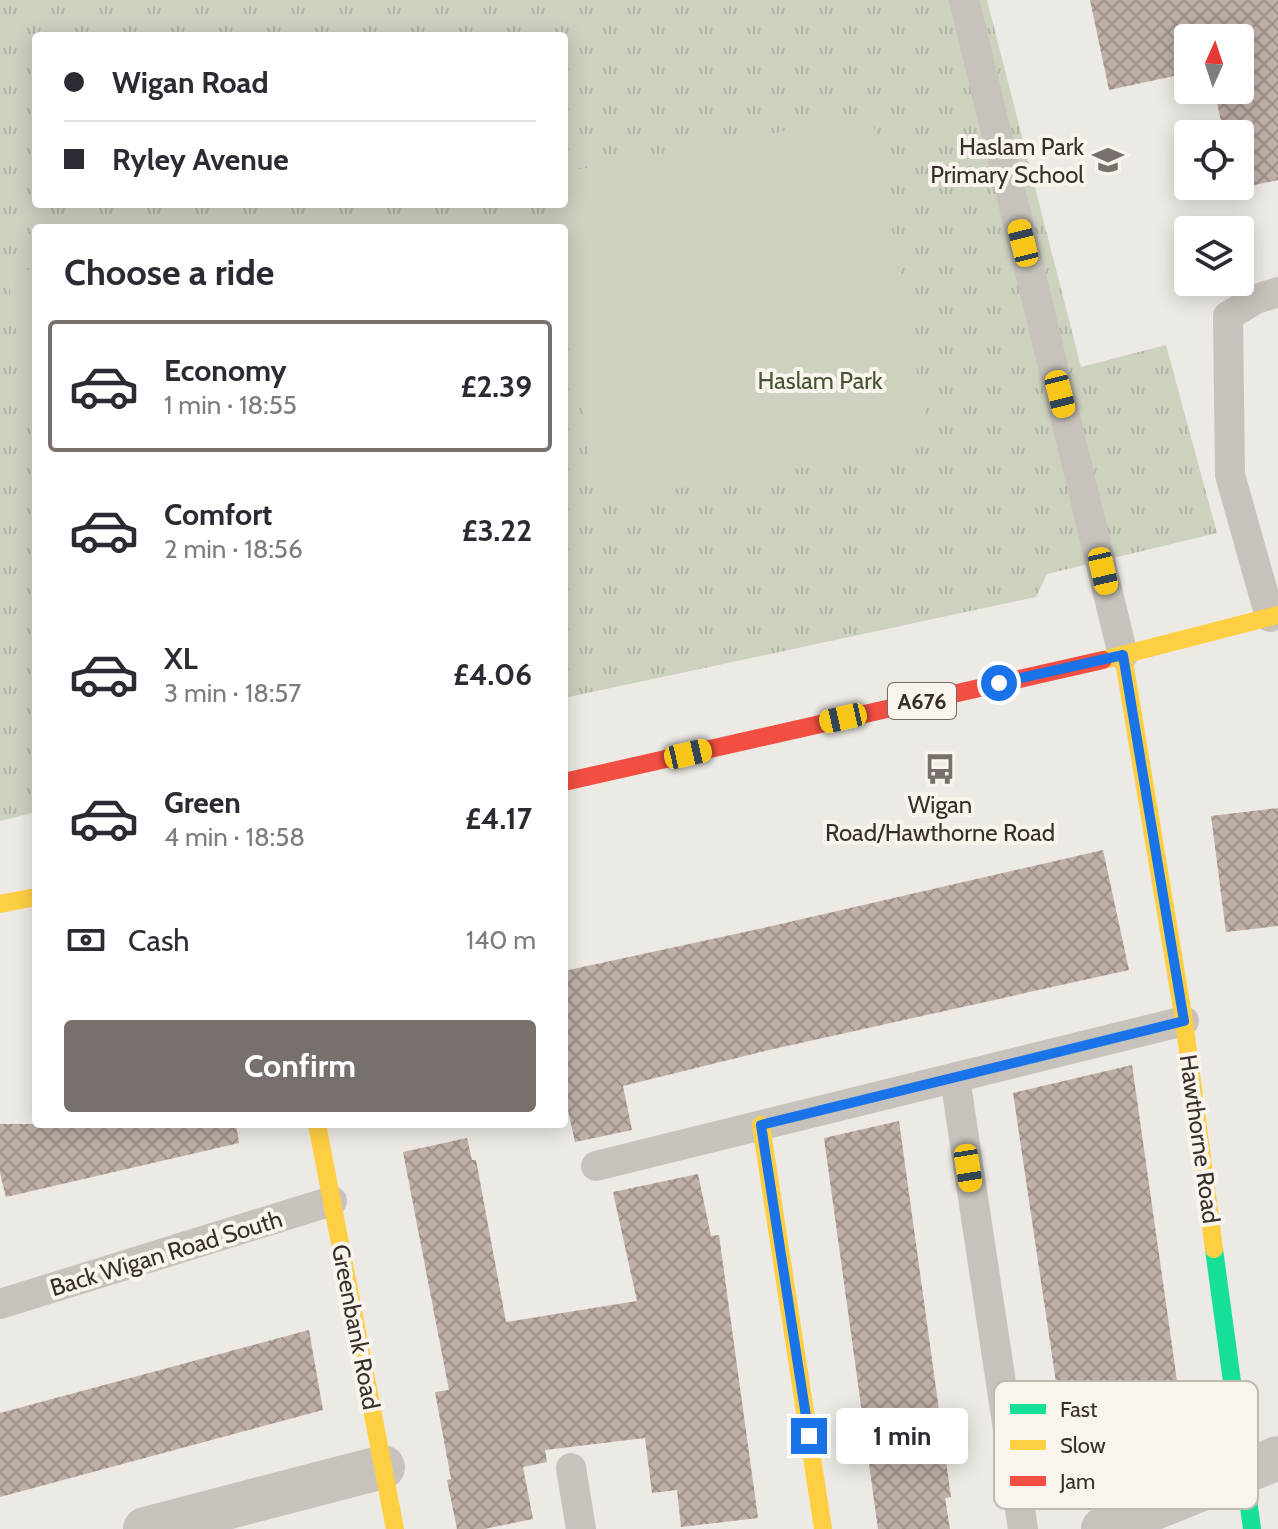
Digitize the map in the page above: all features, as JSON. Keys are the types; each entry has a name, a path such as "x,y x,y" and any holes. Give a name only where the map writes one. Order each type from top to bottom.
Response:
{"street":[{"name":"A676","path":"568,781 1123,655 1274,616"},
{"name":"Hawthorne Road","path":"1123,655 1247,1381"},
{"path":"0,904 32,898"},
{"path":"761,1125 823,1529"},
{"name":"Greenbank Road","path":"318,1128 395,1529"},
{"name":"Hawthorne Road","path":"1258,1441 1262,1464 1258,1490"},
{"path":"145,1529 383,1467"},
{"path":"1103,1529 1152,1509"},
{"name":"Hawthorne Road","path":"1252,1529 1255,1509"}],"lane":[{"path":"964,0 1123,655"},
{"path":"1274,616 1230,475 1228,316 1256,299 1278,292"},
{"path":"596,1166 1184,1021"},
{"path":"955,1078 1001,1381"},
{"name":"Back Wigan Road South","path":"0,1304 332,1201"},
{"path":"571,1468 581,1529"},
{"path":"1020,1509 1023,1529"}],"green space":[{"name":"Haslam Park","path":"0,0 987,0 1081,367 1166,345 1217,533 1047,574 1036,597 568,697 568,224 32,224 32,813 0,821"},
{"path":"872,115 930,446 596,502 568,310 568,224 556,224 554,208 568,208 568,171"},
{"path":"328,213 330,224 270,224"},
{"path":"32,269 32,428 7,274"}],"building":[{"path":"1090,0 1278,0 1278,180 1254,185 1254,120 1221,120 1217,104 1254,104 1254,24 1174,24 1174,76 1109,90"},
{"path":"1278,808 1278,926 1226,932 1211,816"},
{"path":"1103,850 1129,970 769,1050 623,1086 632,1130 575,1142 568,1111 568,970"},
{"path":"1132,1065 1177,1381 1056,1381 1013,1093"},
{"path":"899,1121 951,1497 945,1498 950,1529 878,1529 824,1138"},
{"path":"0,1124 32,1124 32,1128 237,1128 239,1143 6,1197 0,1173"},
{"path":"467,1138 472,1160 476,1160 506,1322 637,1301 613,1192 698,1174 711,1236 719,1235 758,1518 681,1527 677,1490 652,1493 645,1438 545,1450 547,1462 523,1467 533,1519 484,1529 457,1529 435,1392 449,1390 403,1152"},
{"path":"309,1330 323,1410 0,1497 0,1413"}],"traffic: fast":[{"path":"1214,1249 1232,1381"},
{"path":"1249,1509 1252,1529"}],"traffic: slow":[{"path":"1103,660 1278,615"},
{"path":"1123,655 1184,1021 1214,1249"},
{"path":"0,904 32,898"},
{"path":"761,1125 823,1529"},
{"path":"318,1128 395,1529"}],"traffic: jam":[{"path":"568,781 1103,660"}],"place":[{"name":"Haslam Park Primary School","path":"1108,160"},
{"name":"Wigan Road/Hawthorne Road","path":"940,769"}],"route":[{"path":"809,1436 761,1125 1184,1021 1123,655 999,683"}]}
